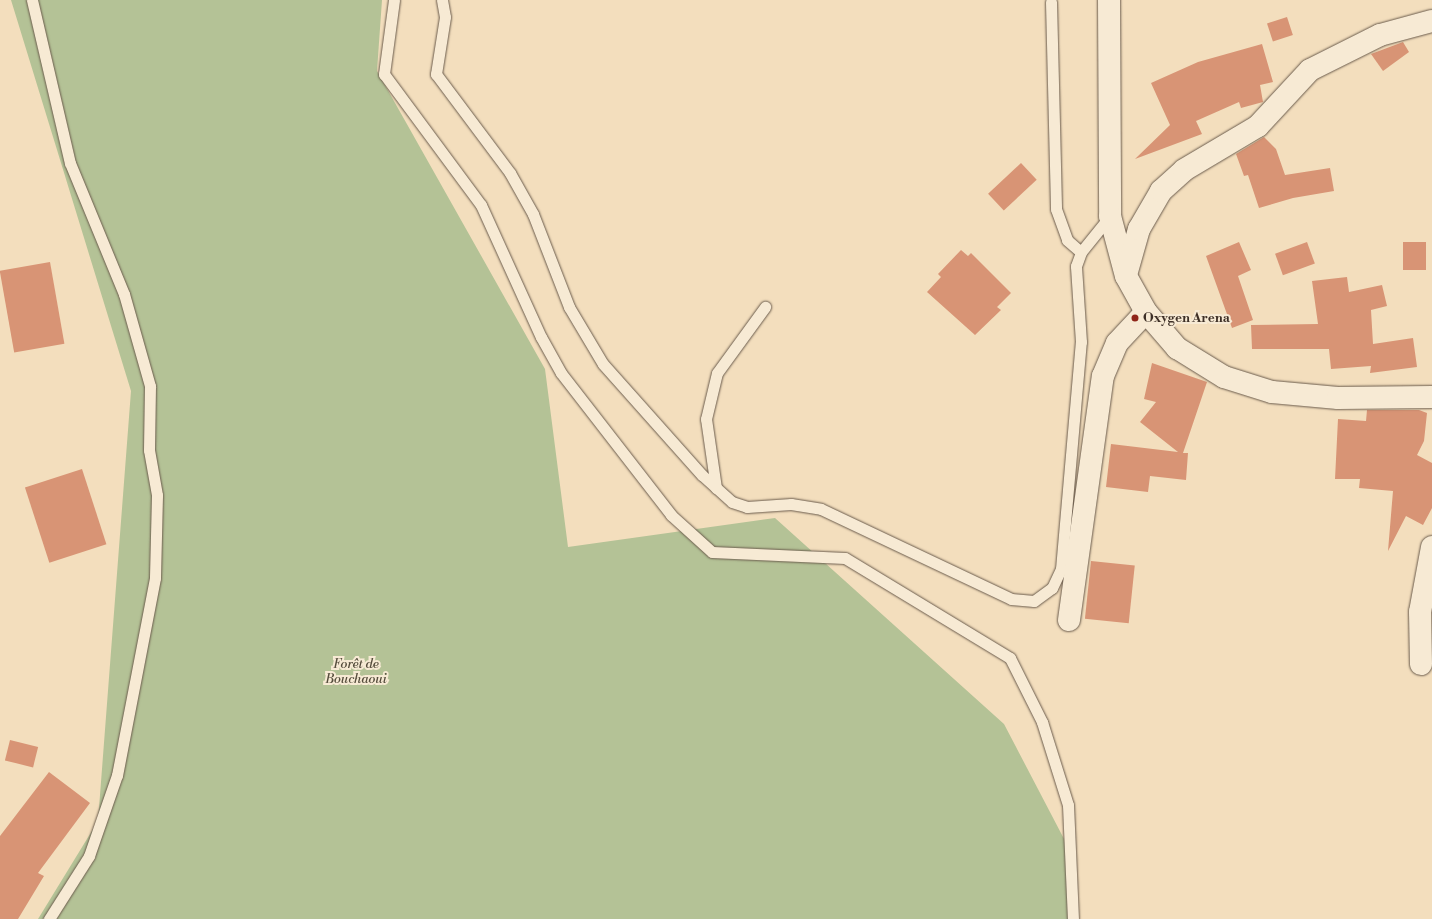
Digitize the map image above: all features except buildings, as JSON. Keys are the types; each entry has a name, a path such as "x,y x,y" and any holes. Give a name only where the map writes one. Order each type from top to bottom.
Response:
{"street":[{"path":"1109,0 1110,216 1126,276 1146,312 1177,348 1224,377 1272,392 1338,398 1432,397"},
{"path":"1126,276 1139,229 1161,190 1184,170 1258,126 1310,70 1380,35 1432,21"},
{"path":"1069,620 1103,376 1117,343 1146,312"},
{"path":"1421,664 1420,612 1432,547"}],"lane":[{"path":"32,0 70,163 124,294 150,386 150,450 157,495 155,578 117,775 89,856 49,919"},
{"path":"394,0 384,74 481,205 541,337 561,373 671,515 712,552 845,558 1010,658 1042,722 1068,805 1073,919"},
{"path":"442,0 445,18 436,74 510,174 533,214 569,307 604,364 716,488 732,502 748,507 791,504 821,508 1012,599 1034,601 1052,588 1061,569 1081,342 1076,266 1081,252 1110,216"},
{"path":"1051,2 1056,209 1067,240 1081,252"},
{"path":"716,488 706,419 717,373 765,307"}],"green space":[{"name":"Forêt de Bouchaoui","path":"11,0 382,0 377,71 545,369 568,547 775,518 1004,724 1074,858 1072,919 38,919 98,821 131,391"}],"place":[{"name":"Oxygen Arena","path":"1135,318"}]}
